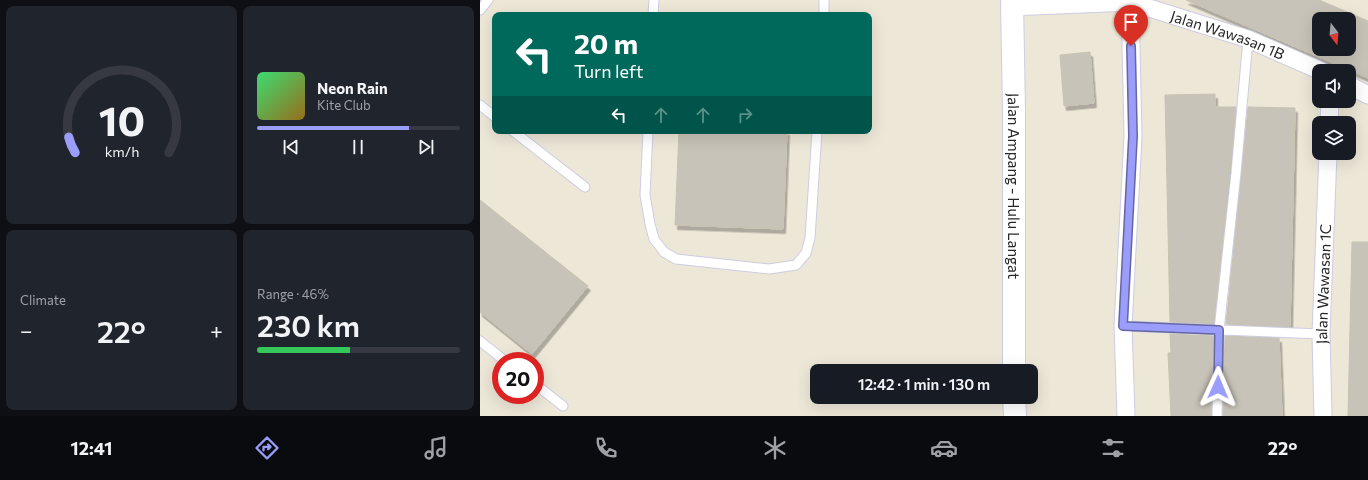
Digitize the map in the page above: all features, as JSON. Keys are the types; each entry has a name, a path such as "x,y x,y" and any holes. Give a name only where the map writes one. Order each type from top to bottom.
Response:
{"street":[{"name":"Jalan Wawasan 1B","path":"1012,3 1130,1 1248,39 1312,67"},
{"path":"1126,416 1123,326 1133,136 1130,1"},
{"name":"Jalan Ampang - Hulu Langat","path":"1012,3 1014,119 1014,364"},
{"path":"1356,89 1368,95"},
{"name":"Jalan Wawasan 1C","path":"1323,416 1321,334 1328,160"},
{"path":"1014,404 1015,416"}],"lane":[{"path":"480,10 488,0"},
{"path":"653,12 654,0"},
{"path":"824,0 824,12"},
{"path":"1217,416 1219,330 1236,173 1248,39"},
{"path":"480,105 492,115"},
{"path":"517,134 585,187"},
{"path":"648,134 645,195 654,239 664,252 676,259 769,269 796,265 806,253 810,238 817,134"},
{"path":"1123,326 1321,334"},
{"path":"480,341 494,352"},
{"path":"544,391 563,406"}],"building":[{"path":"1186,0 1319,0 1347,12 1312,12 1312,54"},
{"path":"1356,16 1368,21 1368,78 1356,73 1356,64 1335,64 1317,56 1356,56"},
{"path":"1090,52 1094,103 1064,106 1060,55"},
{"path":"1215,94 1215,107 1236,107 1214,324 1170,322 1165,95"},
{"path":"1248,107 1295,108 1290,327 1226,324"},
{"path":"679,134 787,134 783,229 675,225"},
{"path":"480,200 588,286 534,352 530,352 480,312"},
{"path":"1352,242 1368,242 1368,416 1348,416"},
{"path":"1170,334 1213,336 1211,416 1171,416 1168,353 1171,353"},
{"path":"1225,336 1279,338 1282,416 1223,416"}],"route":[{"path":"1131,46 1133,136 1123,326 1219,330 1218,387"}]}
